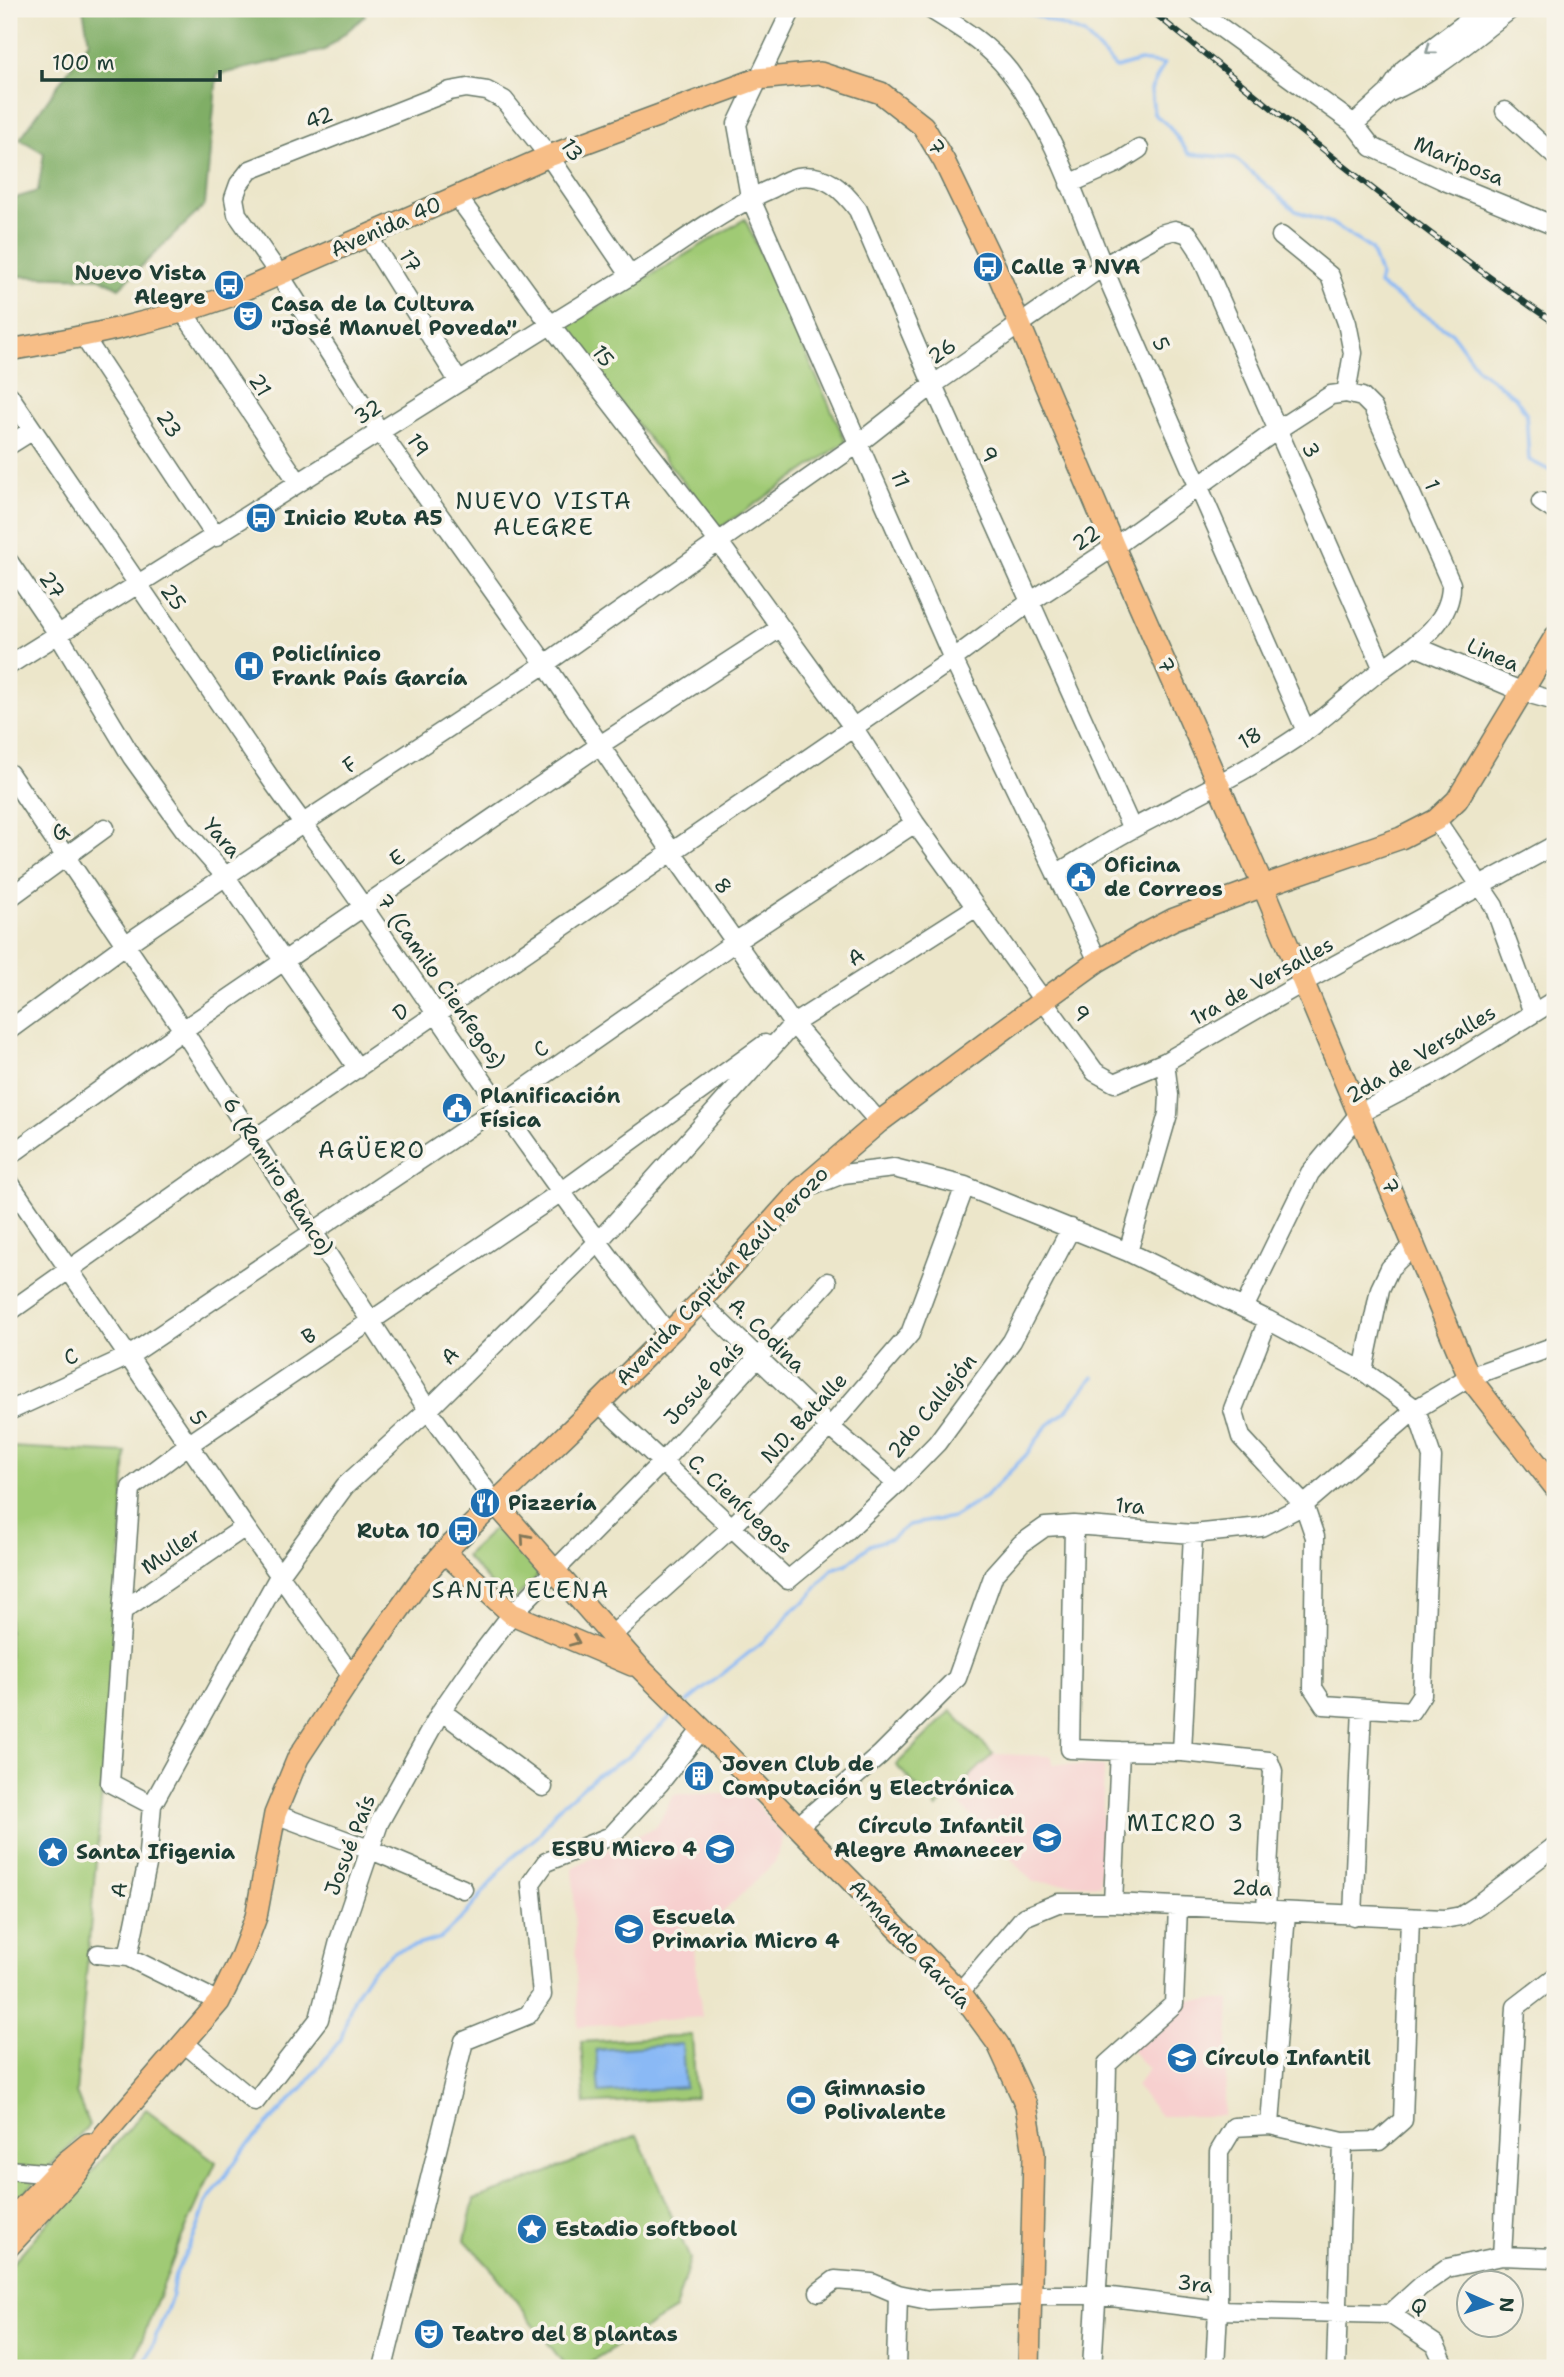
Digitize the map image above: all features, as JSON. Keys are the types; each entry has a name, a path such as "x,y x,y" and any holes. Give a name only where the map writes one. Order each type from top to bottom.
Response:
{"main road":[{"name":"7","path":"757,79 820,73 881,93 923,126 944,161 997,271 1114,547 1264,886 1469,1377 1555,1487"},
{"name":"Avenida 40","path":"9,350 84,337 184,313 230,296 549,156 757,79"},
{"name":"Avenida Capitán Raúl Perozo","path":"9,2222 105,2134 219,2003 256,1917 275,1814 298,1758 352,1676 421,1579 444,1552 700,1302 800,1190 879,1122 1044,1000 1098,961 1174,919 1401,838 1436,820 1457,800 1555,637"},
{"name":"6 (Ramiro Blanco)","path":"496,1504 611,1636"},
{"path":"444,1552 512,1614 639,1667"},
{"name":"Armando García","path":"611,1636 960,1992 998,2044 1026,2105 1034,2154 1029,2368"},
{"name":"Avenida Capitán Raúl Perozo","path":"9,2246 66,2170"}],"street":[{"name":"11","path":"792,9 737,124 750,197 953,659 1098,961"},
{"name":"5","path":"930,9 973,35 1008,70 1031,103 1069,184 1102,267 1306,731"},
{"name":"Mariposa","path":"1195,9 1354,124 1372,148 1555,226"},
{"path":"1354,124 1381,98 1404,69 1484,9"},
{"path":"1381,98 1427,73 1511,9"},
{"name":"13","path":"450,91 467,88 496,94 504,100 549,156 631,275"},
{"name":"42","path":"237,214 234,198 239,184 250,170 450,91"},
{"path":"1505,111 1555,156"},
{"path":"1069,184 1110,166 1139,149"},
{"name":"9","path":"750,197 797,177 822,178 843,190 858,210 933,385 1132,829"},
{"name":"15","path":"457,196 550,324 718,541"},
{"name":"32","path":"9,665 631,275 750,197"},
{"name":"19","path":"237,214 279,274 380,432 545,664"},
{"name":"26","path":"718,541 859,443 933,385 1102,267 1161,234 1175,230 1188,234 1198,249"},
{"name":"17","path":"368,236 459,382"},
{"path":"1281,236 1330,276 1347,323 1353,353 1346,393"},
{"name":"3","path":"1198,249 1383,669"},
{"name":"21","path":"184,313 298,482"},
{"name":"23","path":"84,337 216,537"},
{"name":"22","path":"853,727 953,659 1030,602 1114,547 1277,430 1331,396 1346,393"},
{"name":"1","path":"1346,393 1362,397 1373,408 1451,584 1451,598 1446,611"},
{"name":"25","path":"9,395 302,824"},
{"path":"9,445 33,430"},
{"name":"9","path":"718,541 853,727 915,823 975,908 1095,1072 1115,1083 1165,1062"},
{"name":"F","path":"9,1030 125,945 302,824 545,664 718,541"},
{"name":"27","path":"9,562 58,634"},
{"name":"18","path":"1056,874 1132,829 1219,784 1306,731 1415,646 1446,611"},
{"name":"E","path":"9,1156 183,1030 600,745 780,628"},
{"name":"Yara","path":"58,634 132,757 184,829 226,877 358,1069"},
{"name":"Linea","path":"1415,646 1523,692 1555,701"},
{"name":"8","path":"545,664 671,852 793,1024 879,1122"},
{"name":"D","path":"9,1312 254,1139 853,727"},
{"name":"6 (Ramiro Blanco)","path":"9,773 183,1030 428,1410 496,1504"},
{"path":"1436,820 1494,906 1533,1013"},
{"name":"C","path":"9,1411 129,1356 735,942 915,823"},
{"name":"7 (Camilo Cienfegos)","path":"302,824 364,908 436,1016 597,1243 668,1333"},
{"name":"G","path":"9,898 105,828"},
{"name":"1ra de Versalles","path":"1165,1062 1304,982 1555,845"},
{"name":"A","path":"128,1957 147,1864 152,1805 279,1576 345,1486 428,1410 597,1243 793,1024 975,908"},
{"name":"2da de Versalles","path":"1244,1308 1310,1173 1360,1113 1440,1071 1555,1000"},
{"name":"B","path":"152,1805 110,1783 131,1488 188,1445 561,1192 793,1024"},
{"path":"1128,1252 1168,1114 1165,1062"},
{"path":"800,1190 843,1174 894,1168 965,1185 1128,1252 1244,1308 1268,1320 1363,1371 1416,1409 1432,1457 1422,1694 1411,1711 1324,1705 1313,1688 1315,1537 1304,1505 1241,1437 1233,1409 1268,1320"},
{"name":"5","path":"9,1182 188,1445 352,1676"},
{"name":"N.D. Batalle","path":"611,1636 731,1528 830,1427 910,1334 965,1185"},
{"name":"2do Callejón","path":"788,1580 840,1538 937,1443 1012,1341 1071,1228"},
{"path":"1363,1371 1380,1289 1390,1268 1415,1244"},
{"name":"Josué País","path":"184,2043 255,2102 319,2019 339,1941 379,1823 441,1711 475,1662 512,1614 662,1462 827,1282"},
{"name":"A. Codina","path":"700,1302 830,1427 897,1485"},
{"name":"1ra","path":"797,1827 880,1755 957,1678 994,1574 1021,1544 1045,1527 1074,1525 1193,1534 1261,1527 1304,1505 1416,1409 1469,1377 1555,1346"},
{"name":"C. Cienfuegos","path":"599,1403 788,1580"},
{"path":"1074,1525 1070,1749 1182,1752 1269,1761 1273,1771 1266,1911"},
{"name":"Muller","path":"122,1611 246,1527"},
{"path":"1182,1752 1193,1534"},
{"path":"1353,1916 1362,1707"},
{"path":"441,1711 543,1787"},
{"path":"383,2368 464,2041 528,2015 542,1995 531,1883 545,1862 611,1836 659,1784 696,1723"},
{"path":"1113,1903 1120,1751"},
{"path":"275,1814 369,1849 463,1889"},
{"name":"2da","path":"960,1992 1024,1917 1058,1903 1113,1903 1444,1919 1461,1916 1555,1846"},
{"path":"1092,2368 1105,2157 1107,2063 1174,2004 1178,1907"},
{"path":"1270,2125 1286,1913"},
{"path":"1215,2368 1219,2152 1234,2127 1270,2125 1343,2143 1379,2141 1403,2120 1410,1918"},
{"path":"98,1954 128,1957 219,2003"},
{"path":"1502,2256 1516,2007 1555,1977"},
{"path":"1336,2368 1343,2143"},
{"path":"9,2170 66,2170"},
{"path":"1390,2314 1421,2286 1447,2268 1502,2256 1555,2258"},
{"name":"3ra","path":"819,2292 835,2280 872,2283 898,2294 928,2300 1095,2295 1218,2310 1390,2314"},
{"path":"896,2368 898,2294"},
{"name":"Q","path":"1390,2314 1435,2344 1446,2368"}],"shaded area":[{"name":"Círculo Infantil Alegre Amanecer","path":"993,1754 1052,1756 1052,1764 1104,1766 1100,1885 1033,1882 950,1794"},
{"name":"Escuela Primaria Micro 4","path":"674,1794 748,1794 784,1836 775,1862 721,1914 674,1918 693,1940 702,2017 578,2027 573,1867 657,1826"},
{"name":"Círculo Infantil","path":"1175,2000 1230,2000 1224,2116 1160,2116 1136,2086 1148,2069 1127,2046"},
{"path":"1478,2360 1555,2364 1555,2368 1477,2368"}],"green space":[{"path":"83,9 363,9 365,16 325,50 217,75 205,205 119,288 100,278 9,276 9,200 38,191 44,153 20,139 89,41"},
{"path":"745,219 846,442 720,528 561,329"},
{"name":"Santa Ifigenia","path":"9,1447 126,1453 117,1616 76,2093 89,2125 9,2209"},
{"path":"501,1522 541,1573 510,1604 465,1556"},
{"path":"951,1711 993,1754 937,1808 896,1765"},
{"path":"692,2035 696,2097 585,2104 581,2042"},
{"path":"146,2109 216,2162 182,2237 131,2368 9,2368 9,2267"},
{"path":"637,2135 690,2259 675,2310 580,2368 567,2368 494,2272 465,2240 474,2199 524,2182"}],"water":[{"path":"682,2044 685,2087 599,2093 596,2050"}],"waterway":[{"path":"1019,9 1084,34 1116,68 1140,61 1164,64 1151,89 1154,114 1169,126 1189,154 1235,158 1296,211 1331,223 1371,249 1380,274 1379,285 1452,333 1478,369 1515,397 1526,413 1529,460 1555,471"},
{"path":"687,1702 775,1632 793,1609 805,1602 832,1569 847,1564 870,1545 892,1538 908,1525 953,1517 985,1497 1026,1455 1046,1427 1066,1411 1093,1377"},
{"path":"143,2368 171,2299 175,2275 197,2230 206,2203 245,2148 304,2086 341,2039 353,1998 370,1972 394,1952 441,1938 466,1914 509,1860 538,1836 555,1811 597,1775 626,1758 676,1712"}],"railway":[{"path":"1149,9 1399,210 1555,323"}],"place":[{"name":"Calle 7 NVA","path":"988,267"},
{"name":"Nuevo Vista Alegre","path":"229,285"},
{"name":"Casa de la Cultura \"José Manuel Poveda\"","path":"248,316"},
{"name":"Inicio Ruta A5","path":"261,518"},
{"name":"Policlínico Frank País García","path":"249,666"},
{"name":"Oficina de Correos","path":"1081,877"},
{"name":"Planificación Física","path":"457,1108"},
{"name":"Pizzería","path":"485,1503"},
{"name":"Ruta 10","path":"463,1531"},
{"name":"Joven Club de Computación y Electrónica","path":"699,1776"},
{"name":"Círculo Infantil Alegre Amanecer","path":"1047,1838"},
{"name":"ESBU Micro 4","path":"720,1849"},
{"name":"Santa Ifigenia","path":"53,1852"},
{"name":"Escuela Primaria Micro 4","path":"629,1929"},
{"name":"Círculo Infantil","path":"1182,2058"},
{"name":"Gimnasio Polivalente","path":"801,2100"},
{"name":"Estadio softbool","path":"532,2229"},
{"name":"Teatro del 8 plantas","path":"429,2334"}],"district":[{"name":"NUEVO VISTA ALEGRE","path":"544,514"},
{"name":"AGÜERO","path":"372,1150"},
{"name":"SANTA ELENA","path":"521,1590"},
{"name":"MICRO 3","path":"1186,1823"}]}
